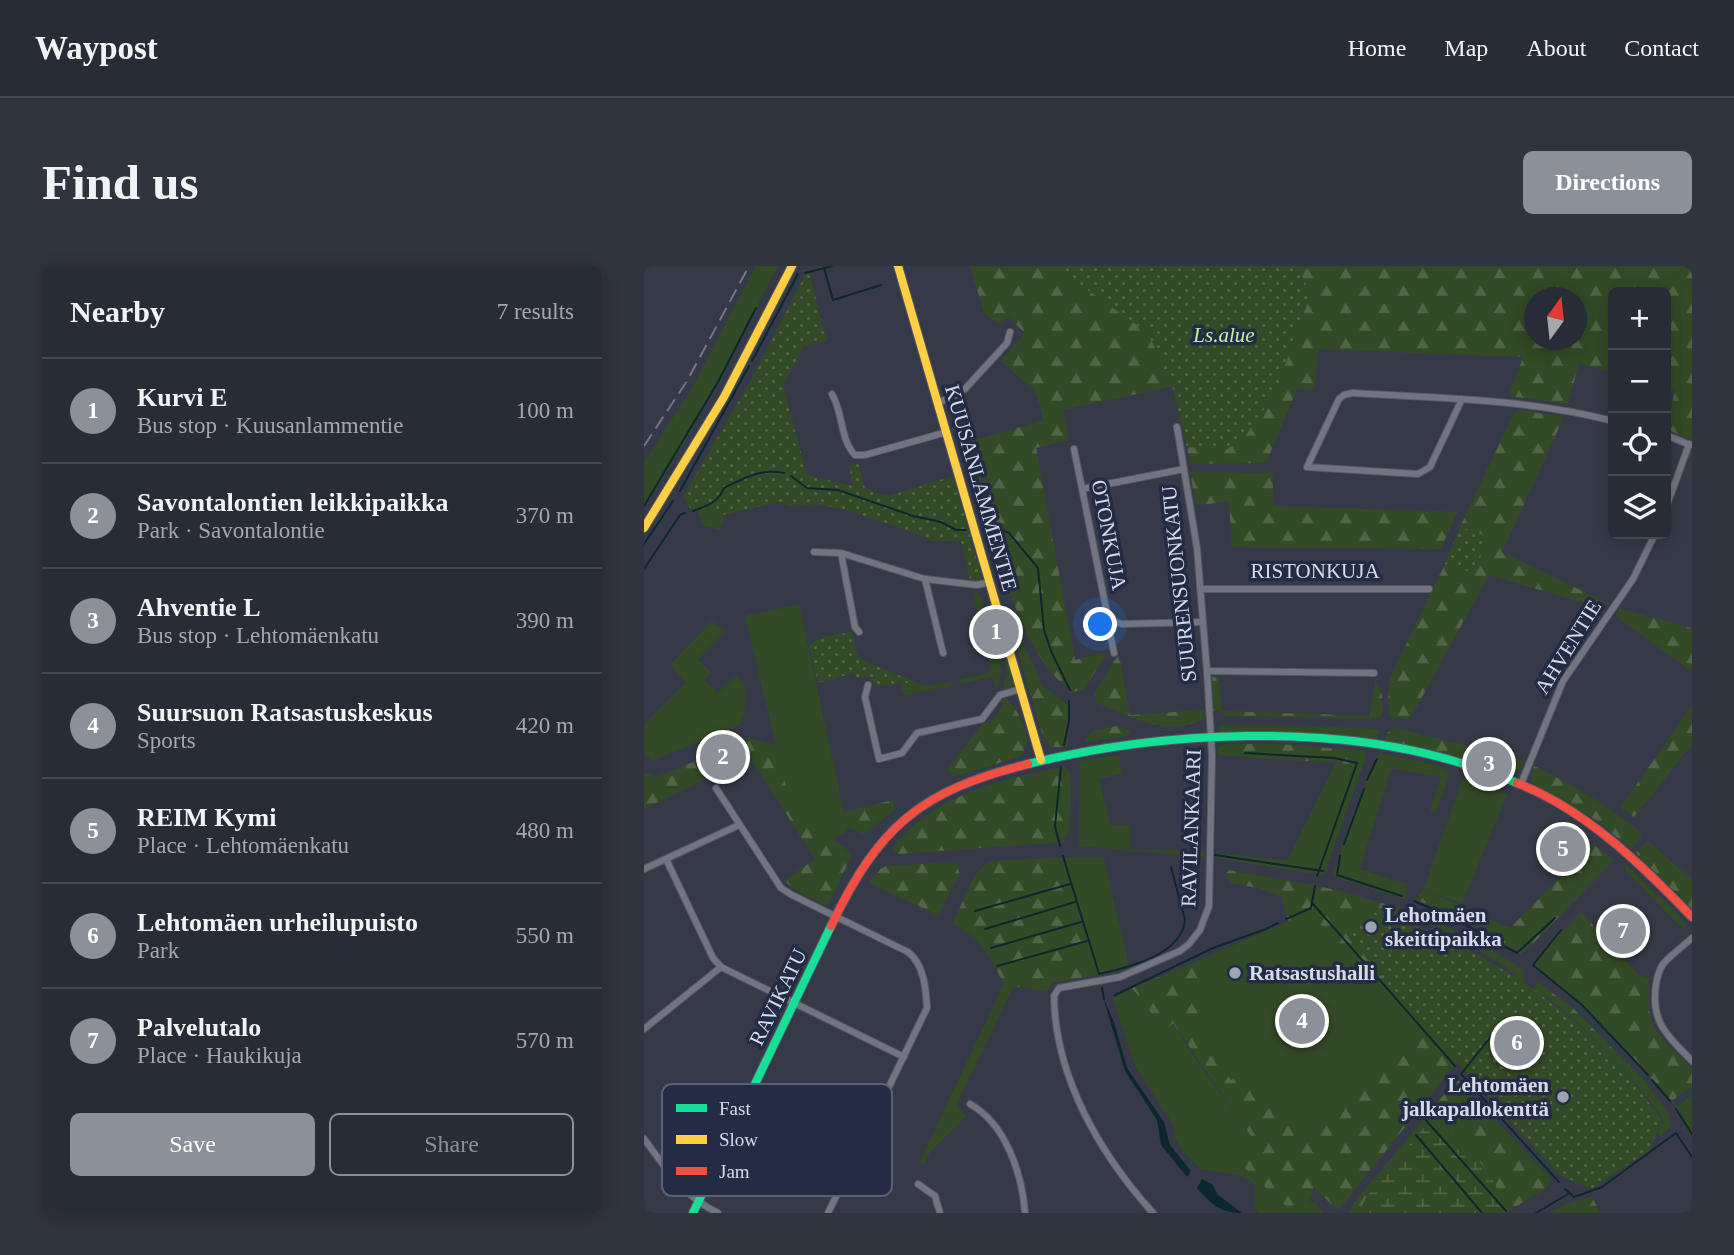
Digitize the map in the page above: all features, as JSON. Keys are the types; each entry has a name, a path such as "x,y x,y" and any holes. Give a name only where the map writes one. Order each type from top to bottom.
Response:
{"street":[{"path":"644,528 724,397 792,266"},
{"name":"KUUSANLAMMENTIE","path":"898,266 1041,760"},
{"path":"938,402 955,397 965,389 1007,343 1010,332"},
{"path":"832,394 838,404 848,448 855,455 865,455 947,432"},
{"path":"1462,399 1430,467 1424,472 1418,474 1307,467 1339,399 1344,395 1462,399 1490,400 1544,407 1608,420"},
{"name":"SUURENSUONKATU","path":"1177,427 1197,548 1211,737"},
{"path":"1671,437 1690,445 1671,495"},
{"name":"OTONKUJA","path":"1074,449 1107,613 1112,621 1122,624 1202,622"},
{"path":"1082,489 1184,469"},
{"name":"AHVENTIE","path":"1521,784 1563,681 1633,579 1653,539"},
{"path":"814,552 841,552 925,579 977,585 990,582"},
{"path":"841,552 855,627 859,632"},
{"path":"925,579 943,653"},
{"name":"RISTONKUJA","path":"1200,589 1429,589"},
{"path":"1112,621 1110,633 1114,653"},
{"path":"1207,671 1374,673"},
{"path":"867,685 865,697 879,759 902,753 918,733 982,719 1000,695 1021,689"},
{"name":"RAVIKATU","path":"755,1084 837,917 872,852 889,832 915,810 960,785 1041,760 1130,744 1211,737 1292,738 1367,744 1436,757 1521,784 1566,809 1608,838 1692,917"},
{"name":"RAVILANKAARI","path":"1153,1213 1111,1161 1080,1103 1064,1056 1054,996 1059,988 1120,977 1167,958 1189,944 1200,930 1211,897 1211,737"},
{"path":"716,788 781,888 908,952 916,960 926,991 927,1008 891,1084"},
{"path":"644,869 739,825"},
{"path":"666,859 713,958 721,967 904,1057"},
{"path":"1692,938 1663,965 1655,993 1655,1012 1659,1024 1692,1061"},
{"path":"644,1029 721,967"},
{"path":"970,1104 984,1111 1006,1146 1019,1178 1025,1213"},
{"path":"644,1139 662,1162"},
{"path":"918,1184 935,1196 940,1213"},
{"path":"691,1196 698,1203 718,1213"},
{"name":"RAVIKATU","path":"693,1213 701,1196"},
{"path":"828,1213 836,1196"}],"green space":[{"path":"756,266 778,266 692,430 644,508 644,462 691,390"},
{"path":"970,266 1692,266 1692,440 1671,431 1671,408 1675,391 1671,390 1671,287 1608,287 1608,372 1579,363 1568,404 1509,396 1523,357 1318,349 1315,386 1311,390 1297,389 1266,463 1190,464 1174,386 1063,410 1069,440 1036,448 1075,660 1108,652 1084,689 1074,692 1054,675 1037,652 1022,623 1009,592 974,470 982,468 980,457 970,458 966,443 1044,420 1035,391 1001,361 1025,333 1008,317 998,324 984,313"},
{"name":"Ls.alue","path":"1054,266 1297,266 1311,294 1275,393 1242,441 1224,450 1187,447 1172,386 1148,333"},
{"path":"808,269 827,341 804,346 783,386 807,475 853,486 849,465 858,463 865,489 889,496 953,476 982,578 979,581 970,581 961,541 933,541 846,510 817,504 792,506 779,502 724,515 690,508 683,497 756,371"},
{"path":"1520,410 1564,417 1502,552 1607,603 1603,608 1489,575 1410,719 1389,717 1388,687 1391,676 1445,564 1474,573 1488,537 1460,527 1514,413"},
{"path":"1190,472 1273,473 1273,506 1457,512 1441,549 1232,547 1229,502 1196,505"},
{"path":"699,507 723,512 724,520 720,530 703,525 698,514"},
{"path":"1460,527 1488,537 1474,573 1445,564"},
{"path":"973,591 978,593 983,601 997,646 1001,671 996,689 992,677 960,684 959,680 991,672"},
{"path":"1003,600 1007,610 1039,676 1026,680"},
{"path":"799,604 847,827 845,833 820,844 791,806 745,616"},
{"path":"1620,609 1692,628 1692,672 1616,616"},
{"path":"712,621 725,632 698,659 711,672 704,679 718,693 735,676 744,684 745,705 742,720 739,725 652,761 644,754 644,725 686,683 670,665"},
{"path":"852,632 858,658 915,682 878,686 868,676 856,678 854,673 818,683 809,645 822,637"},
{"path":"1000,640 1015,684 1012,688 1003,690 1007,672"},
{"path":"1119,654 1130,715 1204,710 1204,719 1191,724 1164,726 1137,719 1097,703 1094,694"},
{"path":"1039,676 1042,685 1070,707 1066,747 1052,747 1043,736 1026,680"},
{"path":"1212,677 1219,677 1222,711 1213,711"},
{"path":"1375,680 1382,694 1382,715 1375,719 1225,716 1222,711 1370,716"},
{"path":"951,681 953,686 904,695 900,683 915,682 925,686"},
{"path":"1006,698 1021,718 1026,735 1024,750 1019,757 955,776 949,774 949,767 985,721 990,724"},
{"path":"1692,705 1692,744 1634,817 1621,807"},
{"path":"1117,726 1129,730 1128,736 1087,742 1084,740 1095,730"},
{"path":"1217,726 1380,729 1376,741 1301,734 1222,732"},
{"path":"1395,728 1504,755 1499,764 1485,760 1483,764 1384,742 1388,732"},
{"path":"750,738 776,745 791,806 820,844 833,839 852,854 828,906 784,881 815,859 752,760 714,779 705,779 644,809 644,773 657,777"},
{"path":"1225,744 1234,744 1234,756 1217,755 1218,748"},
{"path":"1234,744 1280,744 1364,751 1366,757 1363,765 1234,756"},
{"path":"733,745 738,759 712,770 708,755"},
{"path":"1378,753 1440,766 1449,776 1436,812 1430,811 1441,777 1391,768 1360,869 1408,884 1405,899 1337,878 1334,873 1352,817"},
{"path":"1119,755 1122,774 1099,779 1110,825 1131,825 1130,849 1205,851 1205,857 1079,846 1080,761"},
{"path":"1508,755 1525,762 1518,772 1502,770"},
{"path":"1336,762 1363,765 1325,873 1322,875 1216,858 1216,853 1287,861"},
{"path":"1534,766 1603,805 1641,833 1641,837 1631,849 1596,820 1538,788 1531,780"},
{"path":"1065,767 1071,774 1069,831 1064,842 898,854 893,851 900,839 921,819 959,797 979,788"},
{"path":"1463,777 1507,794 1462,904 1424,889"},
{"path":"893,800 894,810 864,834 847,827 844,812"},
{"path":"1648,841 1692,880 1692,909 1636,853"},
{"path":"1593,844 1614,860 1527,950 1521,953 1514,952 1493,936 1461,919 1415,899 1424,889 1510,928"},
{"path":"1053,858 1104,858 1129,967 1094,976"},
{"path":"1053,858 1094,976 1053,982 1046,991 1008,986 1004,984 978,942 953,924 973,879 985,865 992,861"},
{"path":"951,862 956,864 960,874 938,915 869,883 880,869 886,866"},
{"path":"1626,864 1684,921 1686,927 1682,928 1623,868"},
{"path":"1229,870 1332,889 1400,908 1399,919 1368,911 1393,991 1457,1062 1341,1207 1336,1209 1314,1187 1308,1204 1286,1206 1233,1158 1251,1136 1173,1023 1155,1039 1149,1033 1156,1019 1132,988 1193,963 1206,1005 1197,1013 1199,1032 1231,1080 1252,1071 1307,1129 1413,1029 1309,912 1289,921 1282,897 1258,888 1231,883 1225,875"},
{"path":"1368,911 1438,935 1472,951 1535,991 1565,1014 1619,1065 1662,1120 1649,1151 1591,1189 1558,1174 1393,991 1348,935"},
{"path":"1309,912 1413,1030 1307,1130 1252,1071 1231,1080 1199,1032 1193,963"},
{"path":"1581,912 1639,975 1649,978 1649,1009 1656,1029 1692,1068 1692,1087 1673,1100 1668,1099 1607,1030 1538,970 1535,964 1537,958"},
{"path":"1418,913 1459,932 1524,970 1524,979 1518,987 1512,982 1516,974 1459,937 1415,918"},
{"path":"1538,982 1573,1008 1645,1081 1669,1114 1670,1127 1660,1136 1658,1130 1663,1123 1661,1115 1607,1051 1544,995 1531,999 1528,994"},
{"path":"1004,984 1013,987 956,1106 967,1116 930,1152 924,1165 919,1163"},
{"path":"1132,988 1156,1020 1172,1023 1251,1136 1233,1158 1286,1206 1315,1202 1321,1213 1259,1213 1255,1207 1255,1186 1250,1180 1240,1175 1201,1169 1184,1153 1175,1138 1172,1123 1136,1068 1113,999"},
{"path":"1457,1079 1551,1179 1545,1189 1505,1213 1350,1213 1354,1203"},
{"path":"1692,1095 1692,1138 1675,1108"},
{"path":"1434,1122 1465,1144 1484,1167 1498,1191 1501,1201 1498,1213 1358,1213 1366,1198 1424,1127"},
{"path":"1592,1197 1600,1213 1551,1213 1566,1204"}],"water":[{"path":"1103,997 1114,1022 1127,1068 1164,1122 1170,1145 1191,1171 1187,1177 1161,1145 1157,1120 1125,1071"},
{"path":"1202,1179 1213,1185 1217,1194 1242,1213 1222,1209 1212,1203 1197,1188"}],"waterway":[{"path":"805,273 832,266"},
{"path":"824,268 833,300 881,285"},
{"path":"752,361 798,274"},
{"path":"644,506 718,382 756,308"},
{"path":"680,491 749,366"},
{"path":"693,511 712,503 724,488 746,478 760,473 784,473"},
{"path":"791,476 807,488 838,490 913,516 941,522 956,530 966,530"},
{"path":"644,544 673,501"},
{"path":"644,569 680,515 685,513"},
{"path":"993,526 1009,533 1038,568 1044,630 1070,690"},
{"path":"1064,745 1069,721 1069,701"},
{"path":"1245,753 1334,758 1357,763 1317,876"},
{"path":"1367,780 1377,759"},
{"path":"1060,846 1055,826 1061,767"},
{"path":"1344,844 1364,789"},
{"path":"1215,855 1323,871"},
{"path":"1063,856 1099,974 1151,958 1164,951 1182,932 1185,920 1171,867"},
{"path":"1340,856 1337,875 1402,896"},
{"path":"975,911 1070,884"},
{"path":"1286,919 1311,908 1315,886"},
{"path":"1414,901 1451,917 1517,953 1555,918"},
{"path":"985,929 1075,902"},
{"path":"1313,904 1455,1066"},
{"path":"991,948 1081,922"},
{"path":"1115,995 1213,948 1278,923"},
{"path":"1561,930 1533,965 1582,1005 1648,1075"},
{"path":"997,966 1087,941"},
{"path":"1102,988 1104,999"},
{"path":"1505,1019 1461,1074 1559,1182"},
{"path":"1652,1080 1670,1101"},
{"path":"1676,1109 1692,1134"},
{"path":"1424,1118 1506,1211"},
{"path":"1565,1189 1574,1197 1602,1187 1676,1133 1692,1157"},
{"path":"1416,1135 1482,1213"},
{"path":"1536,1213 1568,1194"}],"railway":[{"path":"644,446 687,381 749,266"}],"traffic: fast":[{"path":"1028,764 1135,744 1191,738 1305,737 1362,742 1416,751 1517,783"},
{"path":"755,1084 831,926"},
{"path":"693,1213 701,1196"}],"traffic: slow":[{"path":"644,528 724,397 792,266"},
{"path":"898,266 1041,760"}],"traffic: jam":[{"path":"831,926 867,862 907,818 958,787 1028,764"},
{"path":"1517,783 1542,794 1590,824 1633,859 1692,917"}],"place":[{"name":"Kurvi E","path":"996,632"},
{"name":"Savontalontien leikkipaikka","path":"723,757"},
{"name":"Ahventie L","path":"1489,764"},
{"name":"REIM Kymi","path":"1563,849"},
{"name":"Lehotmäen skeittipaikka","path":"1371,927"},
{"name":"Palvelutalo","path":"1623,931"},
{"name":"Ratsastushalli","path":"1235,973"},
{"name":"Suursuon Ratsastuskeskus","path":"1302,1021"},
{"name":"Lehtomäen urheilupuisto","path":"1517,1043"},
{"name":"Lehtomäen jalkapallokenttä","path":"1563,1097"}]}
